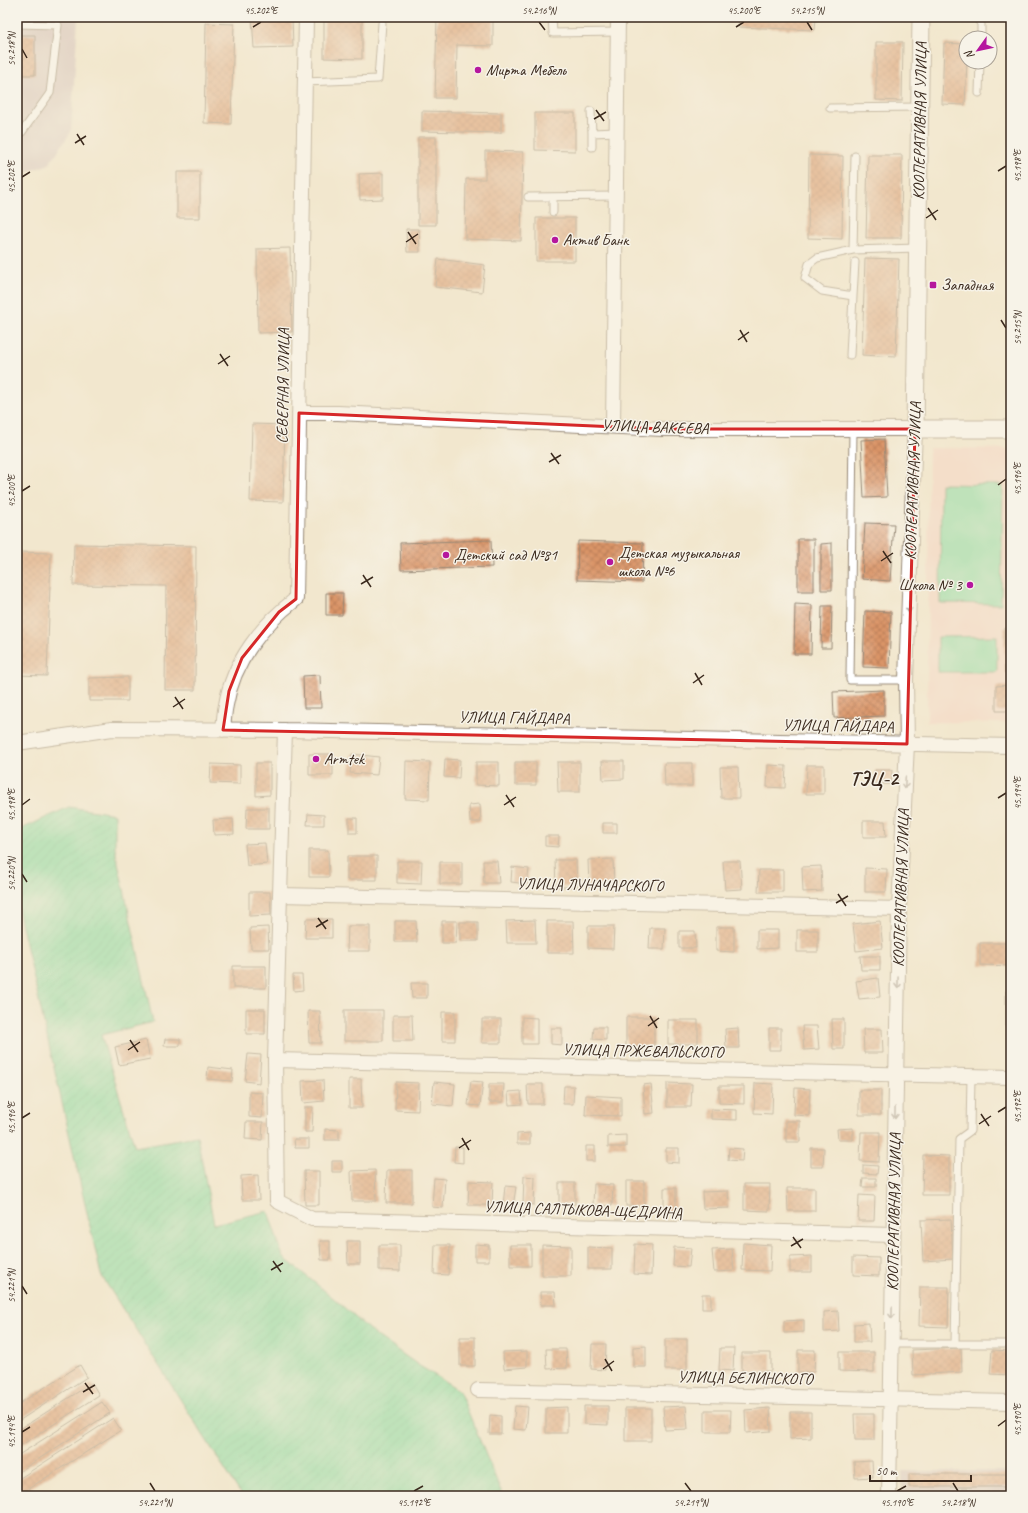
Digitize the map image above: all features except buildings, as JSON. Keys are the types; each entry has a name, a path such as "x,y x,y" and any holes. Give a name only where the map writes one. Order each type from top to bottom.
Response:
{"street":[{"name":"СЕВЕРНАЯ УЛИЦА","path":"223,730 229,691 242,658 266,626 279,612 296,599 306,17"},
{"path":"613,426 618,17"},
{"name":"КООПЕРАТИВНАЯ УЛИЦА","path":"888,1496 899,909 907,744 906,680 915,428 921,17"},
{"name":"УЛИЦА ВАКЕЕВА","path":"300,413 338,413 663,429 915,428 1011,430"},
{"name":"УЛИЦА ГАЙДАРА","path":"17,743 112,729 285,730 1011,746"},
{"path":"275,1060 285,730"},
{"name":"УЛИЦА ЛУНАЧАРСКОГО","path":"280,895 899,909"},
{"name":"УЛИЦА ПРЖЕВАЛЬСКОГО","path":"275,1060 1011,1077"},
{"name":"УЛИЦА САЛТЫКОВА-ЩЕДРИНА","path":"275,1060 277,1201 312,1219 893,1235"},
{"name":"УЛИЦА БЕЛИНСКОГО","path":"478,1390 890,1398 1011,1402"}],"lane":[{"path":"552,17 553,33 618,32"},
{"path":"976,17 981,24 981,30"},
{"path":"305,82 378,79 382,23"},
{"path":"17,24 58,25 50,92 22,132 17,134"},
{"path":"980,70 980,93"},
{"path":"830,108 920,107"},
{"path":"591,111 592,147"},
{"path":"592,133 617,132"},
{"path":"853,250 855,156"},
{"path":"528,197 616,196"},
{"path":"553,197 553,212"},
{"path":"853,296 822,291 805,278 809,264 817,258 853,250 918,248"},
{"path":"850,355 855,262"},
{"path":"853,428 850,680 906,680"},
{"path":"955,1344 959,1139 970,1131 971,1076"},
{"path":"891,1344 1011,1344"}],"highlighted area":[{"path":"299,413 663,429 915,429 907,744 223,730 229,691 242,658 279,612 296,599"}],"shaded area":[{"path":"17,17 78,17 71,132 49,164 17,176"},
{"name":"Школа № 3","path":"929,448 1011,449 1011,723 927,722"},
{"path":"902,1471 1011,1471 1011,1496 902,1496"}],"green space":[{"path":"941,484 1003,485 1001,604 940,603"},
{"path":"997,636 997,672 938,672 938,637"},
{"path":"69,807 115,814 115,849 153,1022 101,1035 135,1147 197,1136 214,1224 268,1211 283,1257 373,1333 418,1365 459,1390 503,1496 242,1496 101,1275 17,904 17,831"}],"place":[{"name":"Мирта Мебель","path":"478,70"},
{"name":"Актив Банк","path":"555,240"},
{"name":"Западная","path":"933,285"},
{"name":"Детский сад №81","path":"446,555"},
{"name":"Детская музыкальная школа №6","path":"610,562"},
{"name":"Школа № 3","path":"970,585"},
{"name":"Armtek","path":"316,759"}],"district":[{"name":"ТЭЦ-2","path":"874,778"}]}
